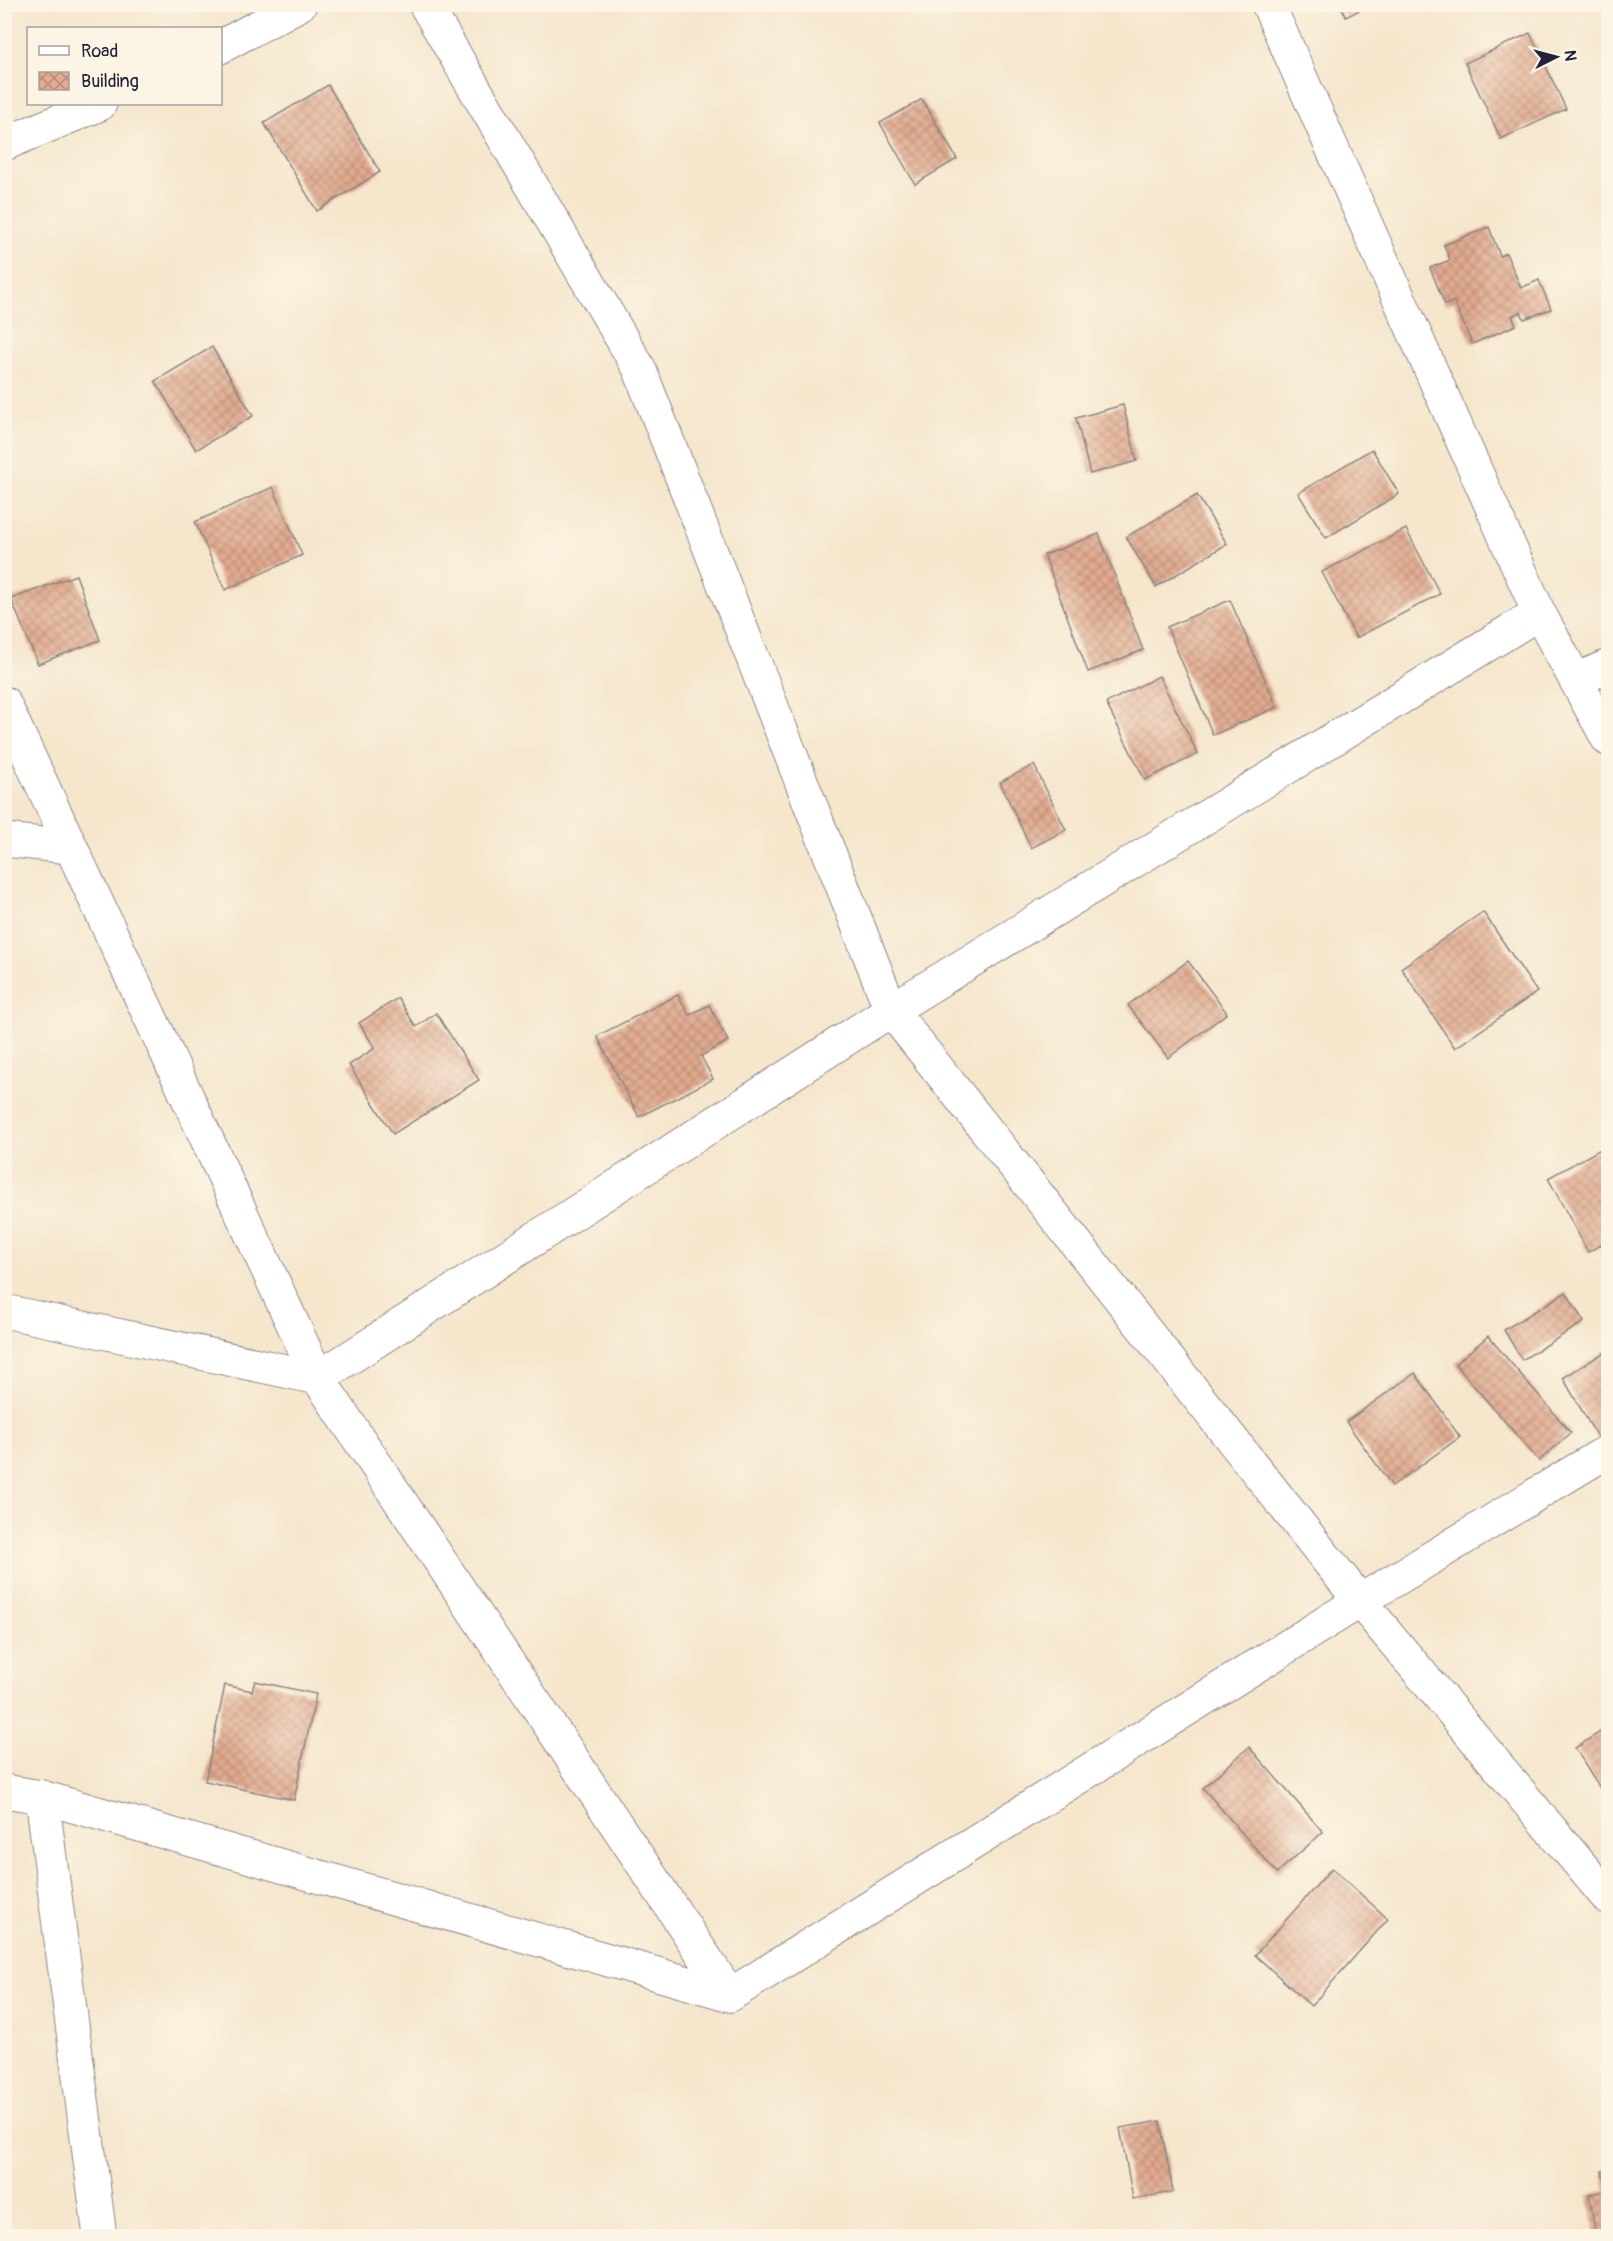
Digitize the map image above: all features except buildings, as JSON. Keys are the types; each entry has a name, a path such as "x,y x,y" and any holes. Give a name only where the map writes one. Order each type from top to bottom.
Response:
{"street":[{"path":"222,46 300,4"},
{"path":"425,4 639,368 891,1010 1360,1601 1608,1898"},
{"path":"1268,4 1539,613 1608,739"},
{"path":"4,144 98,105"},
{"path":"4,1311 318,1377 891,1010 1539,613"},
{"path":"1576,680 1608,666"},
{"path":"4,703 318,1377 730,1995"},
{"path":"4,840 70,847"},
{"path":"4,1791 42,1797 730,1995 1360,1601 1608,1451"},
{"path":"42,1797 100,2236"}]}
